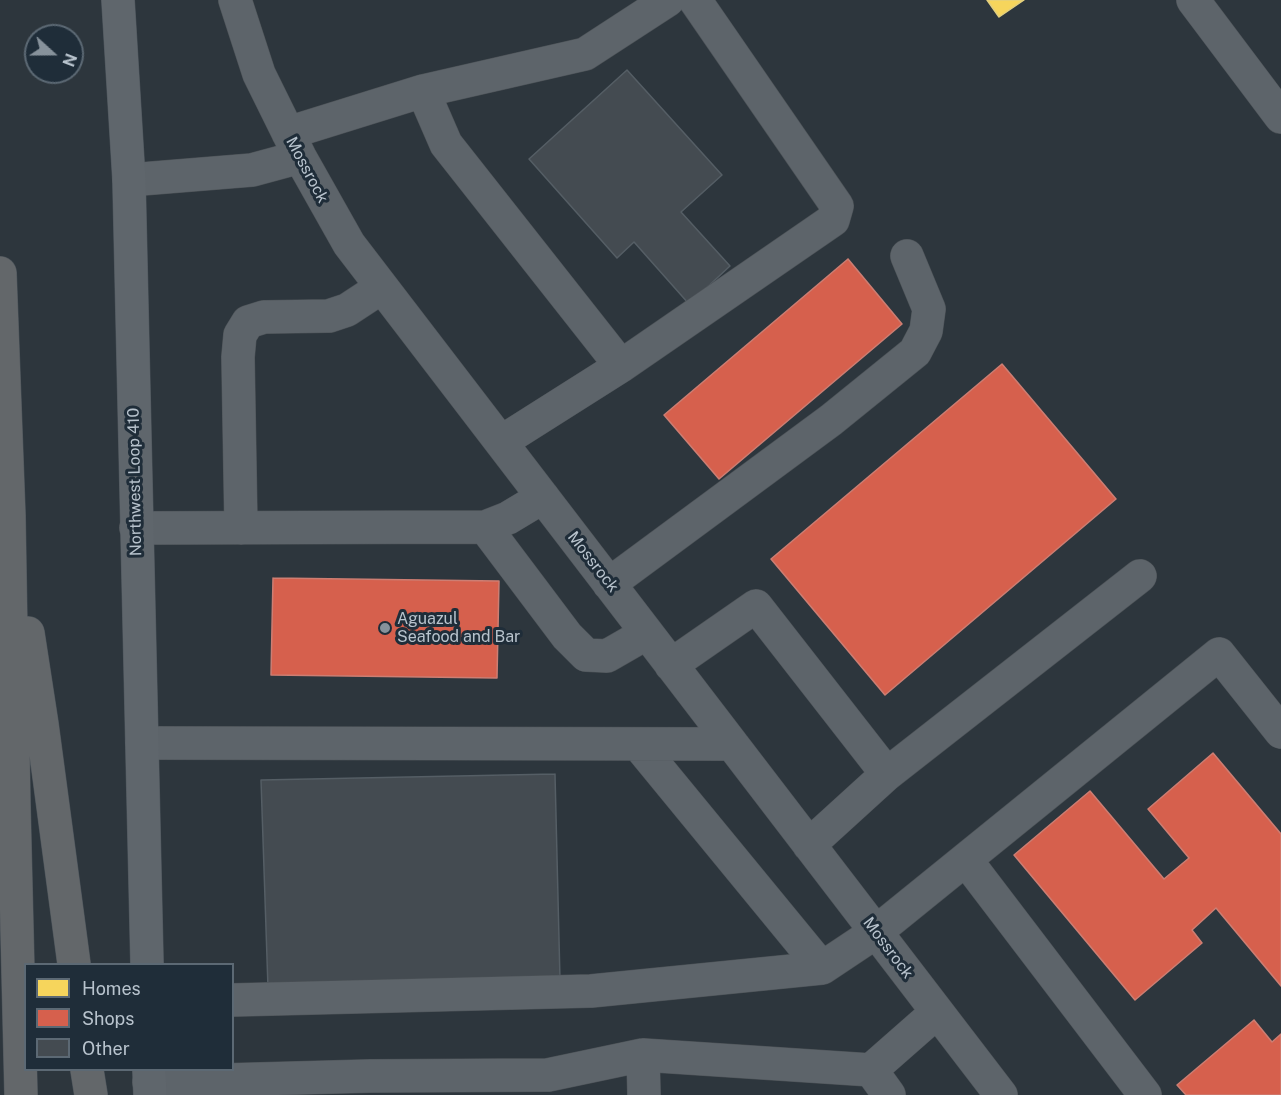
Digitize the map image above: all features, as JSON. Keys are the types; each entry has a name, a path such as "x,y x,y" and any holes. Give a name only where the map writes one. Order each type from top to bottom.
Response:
{"highway":[{"path":"0,273 9,516 21,1095"},
{"path":"9,516 42,724 74,963"},
{"path":"87,1071 91,1095"}],"main road":[{"name":"Northwest Loop 410","path":"118,0 129,180 147,963"}],"street":[{"name":"Mossrock","path":"235,0 259,74 294,145 349,244 1001,1095"},
{"path":"129,180 252,170 294,145 423,91 585,54 668,0"},
{"path":"501,442 621,366 833,220 837,206 695,0"},
{"path":"1193,0 1281,117"},
{"path":"423,91 446,144 621,366"},
{"path":"609,584 831,420 915,352 926,331 929,309 907,256"},
{"path":"241,528 238,357 240,335 249,321 264,317 329,316 347,310 382,287"},
{"path":"136,528 485,526 508,518 543,497"},
{"path":"485,526 567,636 586,656 607,656 647,633"},
{"path":"809,845 887,774 1140,576"},
{"path":"671,665 756,606 887,774"},
{"path":"234,1000 591,991 822,968 876,932 1219,654 1281,732"},
{"path":"142,743 732,744"},
{"path":"638,744 822,968"},
{"path":"966,860 1145,1095"},
{"path":"149,1082 291,1087 548,1075 643,1055 880,1083 938,1012"},
{"path":"643,1055 644,1095"}],"building: Homes":[{"path":"987,0 1024,0 999,17"}],"building: Shops":[{"path":"848,259 902,324 719,479 664,415"},
{"path":"1002,364 1116,499 885,695 771,559"},
{"name":"Aguazul Seafood and Bar","path":"273,578 499,581 497,678 271,675"},
{"path":"1213,753 1281,834 1281,986 1216,908 1192,930 1202,943 1135,1000 1014,855 1090,791 1164,879 1189,858 1148,809"},
{"path":"1254,1020 1272,1042 1281,1034 1281,1095 1186,1095 1177,1085"}],"building: Other":[{"path":"627,70 722,175 681,212 730,266 689,304 634,242 617,258 529,159"},
{"path":"555,774 560,980 268,988 261,780"}],"place":[{"name":"Aguazul Seafood and Bar","path":"385,628"}]}
